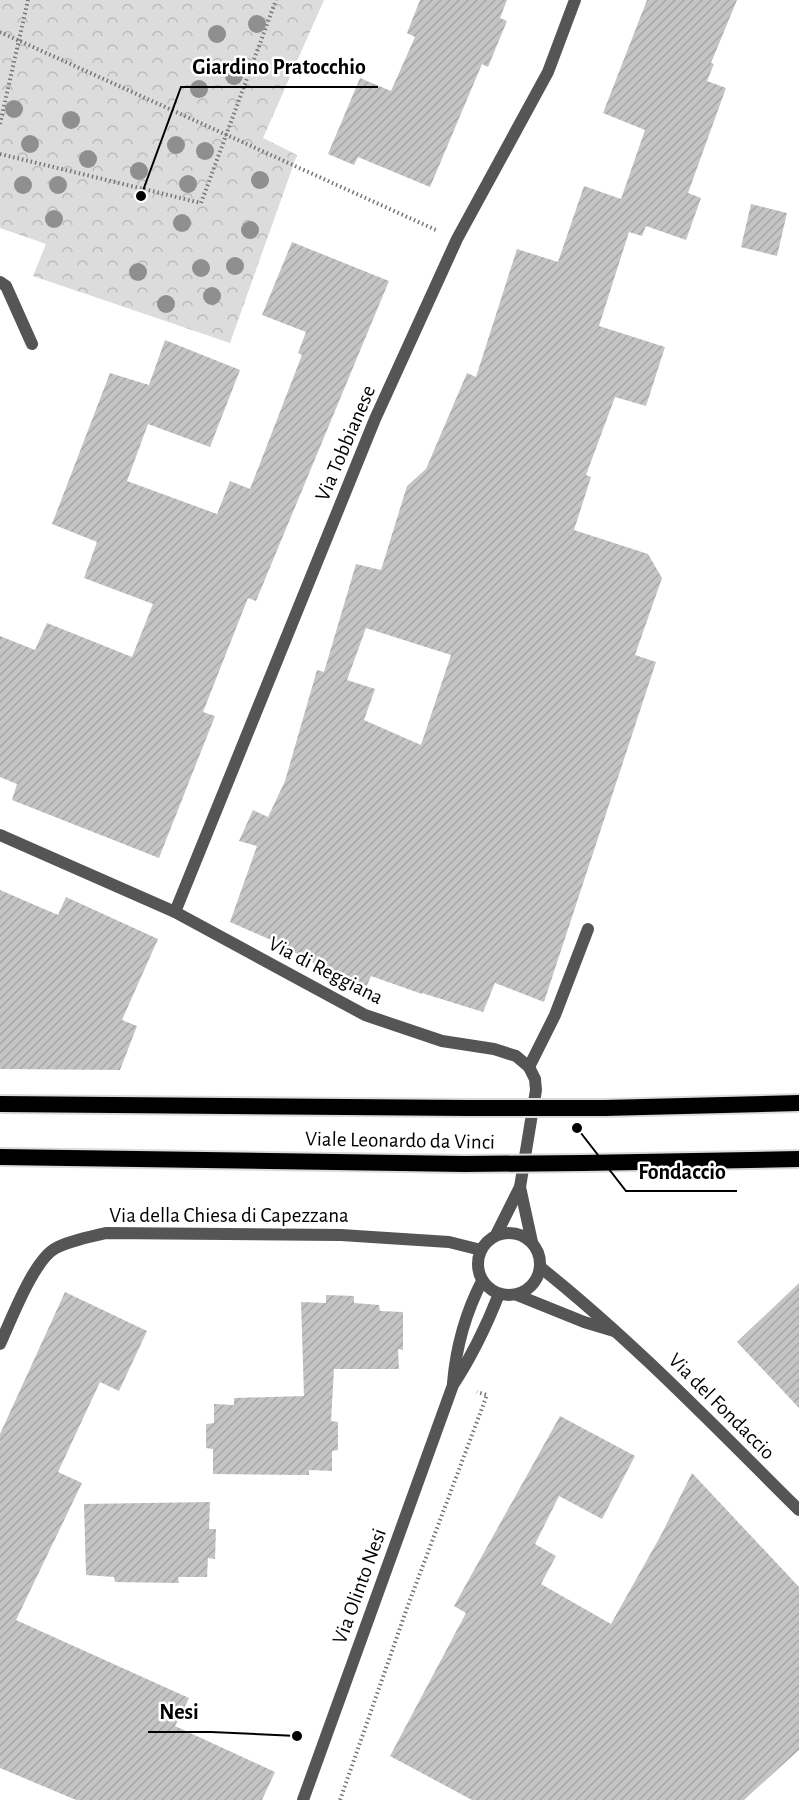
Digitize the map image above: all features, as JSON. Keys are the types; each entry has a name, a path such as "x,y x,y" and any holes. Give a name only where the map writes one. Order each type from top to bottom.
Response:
{"highway":[{"name":"Viale Leonardo da Vinci","path":"0,1104 604,1108 799,1103"},
{"name":"Viale Leonardo da Vinci","path":"0,1157 464,1164 799,1159"}],"street":[{"name":"Via Tobbianese","path":"175,912 375,419 457,239 548,72 575,0"},
{"path":"0,282 6,286 33,344"},
{"name":"Via di Reggiana","path":"0,836 175,912 365,1015 442,1041 516,1056 529,1067"},
{"path":"496,1235 520,1187 536,1090 535,1078 529,1067 555,1015 588,929"},
{"path":"520,1187 532,1242 540,1258 538,1276 533,1285 517,1295 499,1294 489,1290 482,1281 477,1260 487,1241 496,1235 516,1233 532,1242"},
{"name":"Via della Chiesa di Capezzana","path":"0,1344 38,1265 54,1248 78,1239 106,1233 340,1235 449,1242 481,1250"},
{"name":"Via del Fondaccio","path":"540,1267 594,1310 641,1353 799,1510"},
{"name":"Via Olinto Nesi","path":"453,1385 455,1360 472,1300 482,1281"},
{"name":"Via Olinto Nesi","path":"303,1800 453,1385 484,1333 499,1294"},
{"name":"Via del Fondaccio","path":"517,1295 584,1323 615,1331"}],"path":[{"path":"0,124 28,0"},
{"path":"0,154 201,203 276,0"},
{"path":"0,32 457,239"},
{"path":"340,1800 407,1608 487,1395 453,1385"}],"green space":[{"path":"0,0 324,0 263,138 297,155 230,343 33,276 46,244 0,228"}],"building":[{"path":"420,0 507,0 500,18 507,21 488,67 482,64 430,187 358,157 354,165 328,154 360,78 391,91 415,37 407,33"},
{"path":"647,0 737,0 711,63 714,64 707,81 726,88 688,193 701,198 686,240 646,226 642,236 629,232 599,326 665,347 646,406 615,397 586,475 591,477 574,530 648,554 662,578 635,655 656,662 544,1002 495,983 483,1012 371,976 363,995 278,943 230,922 257,846 239,841 253,810 268,817 285,781 317,670 324,672 356,564 381,570 407,486 426,469 467,373 476,377 517,249 558,262 584,186 621,199 645,130 603,113","holes":["366,628 451,655 421,745 364,720 375,689 347,680"]},
{"path":"751,204 787,213 777,256 741,247"},
{"path":"292,242 389,281 256,601 248,598 203,712 215,716 159,858 12,800 17,784 0,777 0,636 35,650 47,623 132,657 153,604 84,578 97,542 52,524 110,373 149,385 165,340 240,370 210,447 148,424 127,481 217,514 230,481 250,489 302,355 298,353 306,332 262,315"},
{"path":"0,890 58,915 66,897 158,939 122,1020 137,1026 120,1070 0,1069"},
{"path":"799,1283 799,1408 737,1342"},
{"path":"65,1292 147,1331 119,1391 100,1382 58,1472 82,1483 16,1620 189,1698 175,1726 275,1772 262,1800 76,1800 0,1768 0,1434"},
{"path":"326,1295 354,1296 354,1303 379,1305 380,1311 403,1312 403,1350 398,1349 399,1369 334,1369 331,1421 338,1422 338,1450 332,1451 332,1471 309,1470 309,1475 213,1474 213,1449 206,1448 206,1424 214,1423 214,1404 234,1405 234,1398 304,1396 301,1302 326,1303"},
{"path":"560,1416 635,1456 602,1519 559,1496 535,1544 556,1556 541,1584 611,1624 661,1535 692,1473 799,1587 799,1750 744,1800 472,1800 390,1756 466,1613 454,1606"},
{"path":"210,1502 209,1529 216,1529 215,1559 208,1558 207,1577 178,1577 179,1583 115,1582 114,1577 86,1575 84,1504"}],"place":[{"name":"Giardino Pratocchio","path":"141,196"},
{"name":"Fondaccio","path":"577,1128"},
{"name":"Nesi","path":"297,1736"}]}
